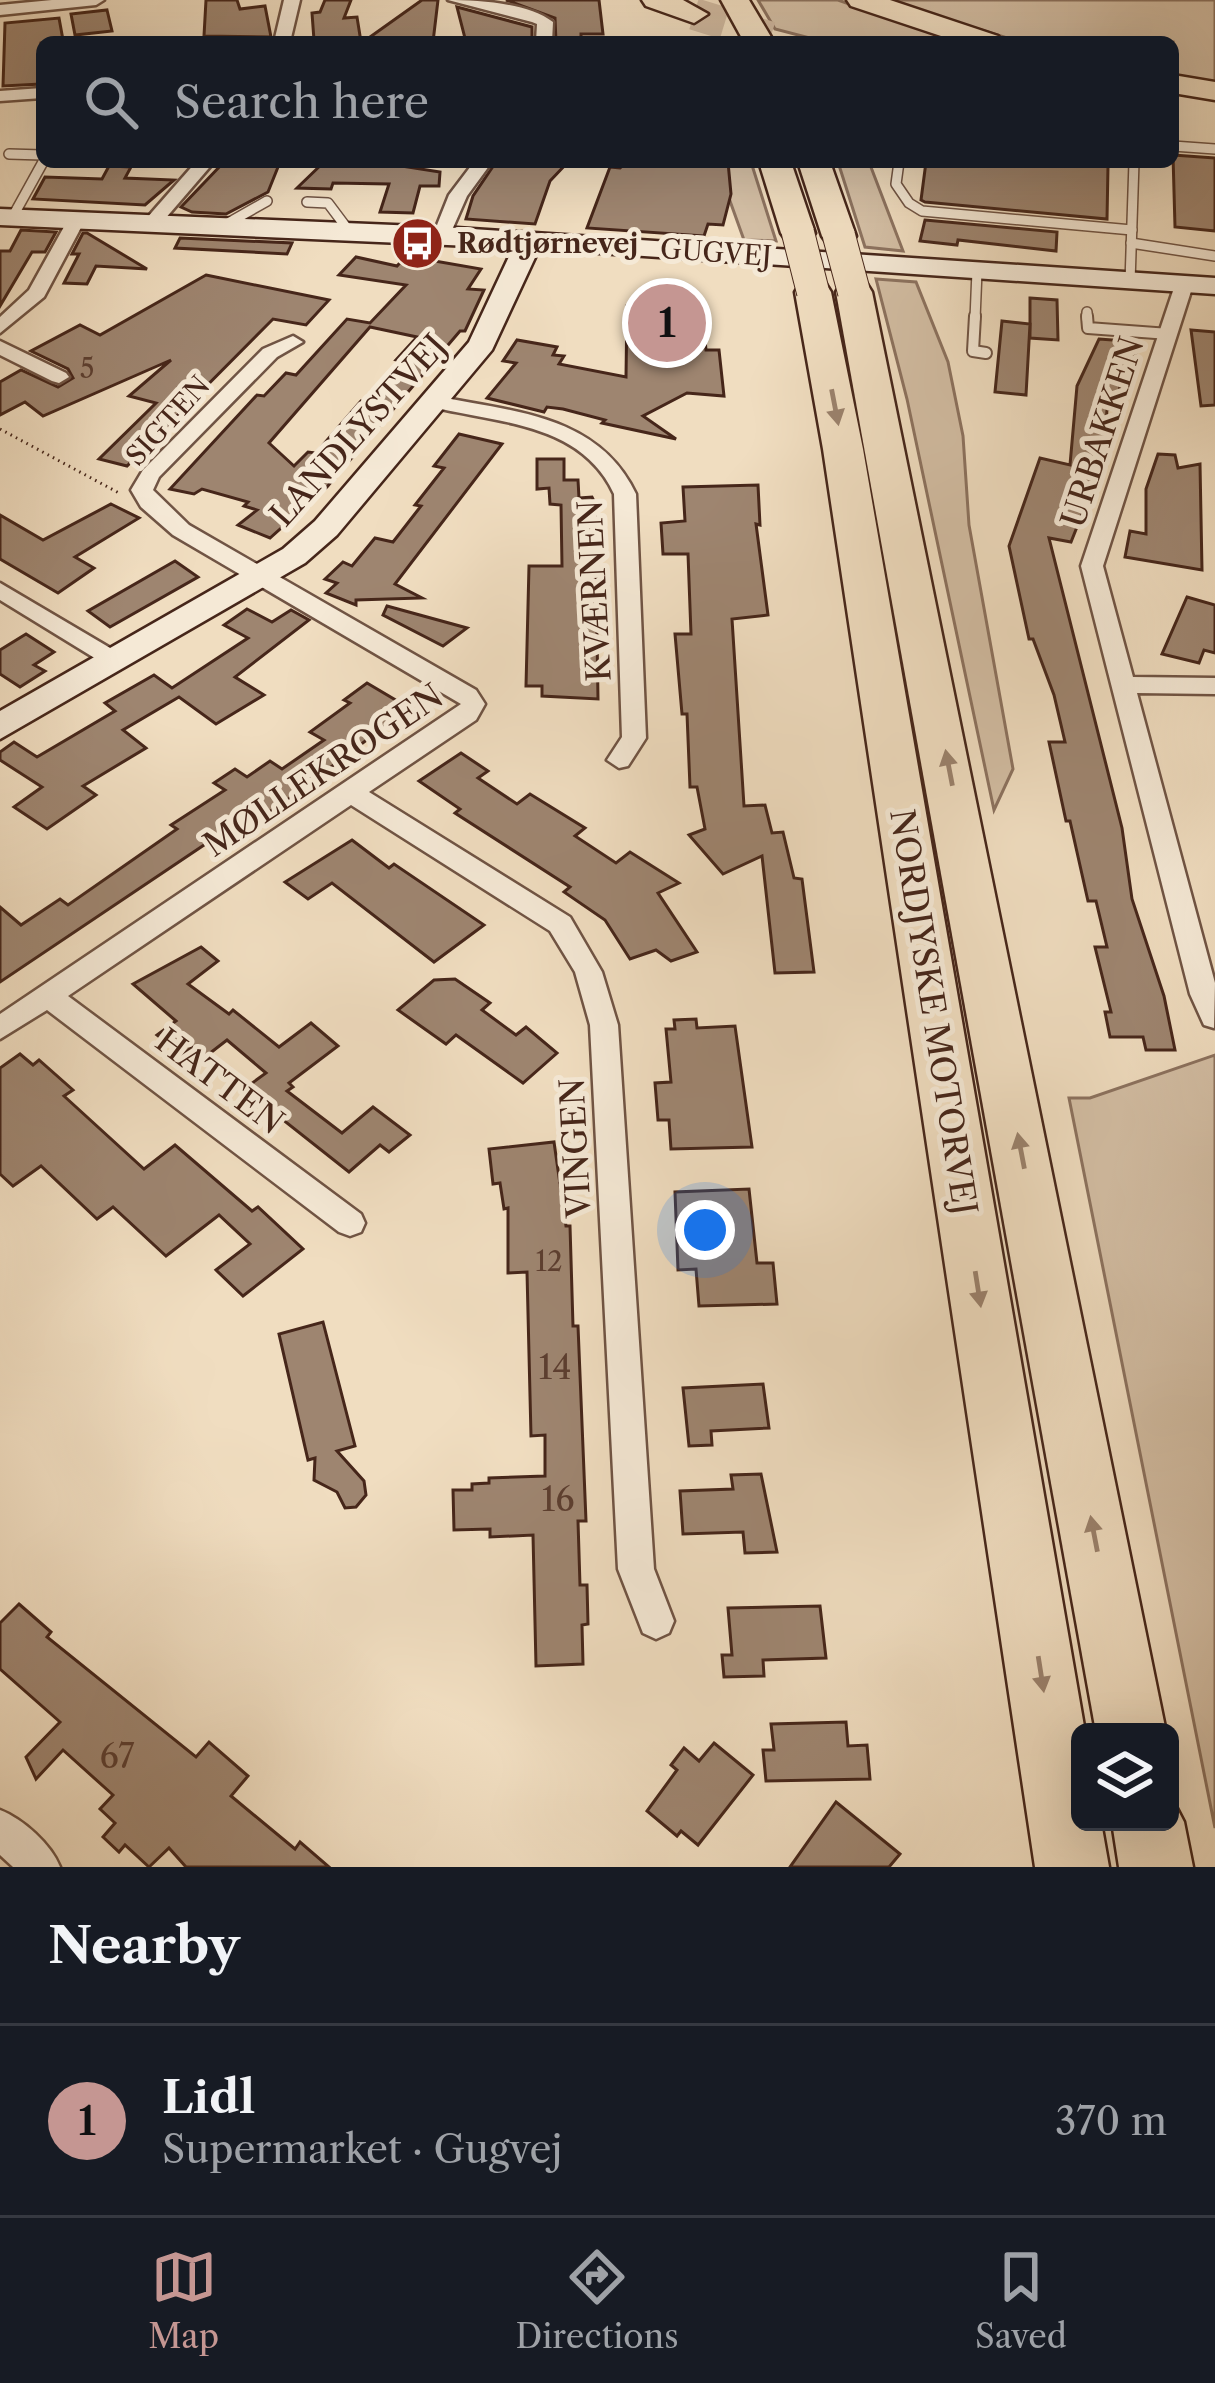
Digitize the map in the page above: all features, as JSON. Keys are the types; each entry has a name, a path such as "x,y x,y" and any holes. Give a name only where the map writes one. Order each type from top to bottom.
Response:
{"highway":[{"path":"656,0 703,13"},
{"path":"735,0 756,36"},
{"path":"861,0 970,36"},
{"path":"1179,85 1215,91"},
{"path":"1179,101 1215,105"},
{"name":"NORDJYSKE MOTORVEJ","path":"778,168 798,233 834,292 1129,1723"},
{"name":"NORDJYSKE MOTORVEJ","path":"816,168 839,236 834,292 847,472 1072,1867"},
{"path":"1150,1831 1156,1867"}],"street":[{"path":"0,10 96,0"},
{"path":"283,36 292,0"},
{"path":"455,0 537,18 544,22 544,36"},
{"path":"0,97 36,94"},
{"path":"152,223 200,168"},
{"path":"442,235 464,184 478,168"},
{"name":"GUGVEJ","path":"6,218 442,235 1215,286"},
{"path":"0,327 37,293 76,220"},
{"name":"LANDLYSTVEJ","path":"0,727 258,578 326,529 482,344 530,240"},
{"name":"URBAKKEN","path":"1184,285 1092,566 1204,994 1214,1017"},
{"name":"SIGTEN","path":"258,578 181,530 142,490 150,474 270,352 292,342"},
{"path":"0,346 59,377"},
{"name":"KVÆRNEN","path":"435,402 567,434 591,445 620,475 625,494 634,738 619,760"},
{"name":"MØLLEKROGEN","path":"0,1028 467,714 473,704 468,696 258,578"},
{"path":"0,590 114,661"},
{"path":"1124,685 1215,686"},
{"name":"VINGEN","path":"351,793 560,924 582,952 596,984 604,1025 636,1569 656,1621"},
{"name":"HATTEN","path":"48,996 350,1223"},
{"path":"0,1829 41,1867"}],"lane":[{"path":"1179,146 1215,149"},
{"path":"9,154 36,158"},
{"path":"6,218 37,168"},
{"path":"898,168 896,184 909,203 922,211 1132,230"},
{"path":"1130,281 1134,168"},
{"path":"223,226 267,201"},
{"path":"307,202 328,203 349,231"},
{"path":"1131,243 1215,256"},
{"path":"977,271 973,351 986,353"},
{"path":"1087,312 1088,328 1168,334"}],"path":[{"path":"0,429 115,493"}],"shaded area":[{"path":"758,0 838,0 940,36 802,36 775,29"},
{"path":"885,0 1215,0 1215,82 1179,76 1179,36 1001,36"},
{"path":"718,168 753,168 776,241 744,240"},
{"path":"840,168 871,168 903,251 865,247"},
{"path":"876,279 916,282 948,362 963,436 969,525 1013,769 994,810 907,399"},
{"path":"1215,1055 1215,1828 1069,1098 1090,1098"}],"building":[{"path":"206,0 237,0 240,9 265,6 271,36 204,36"},
{"path":"325,0 351,0 344,18 357,17 360,36 314,36 312,13 320,12"},
{"path":"422,0 438,0 434,36 371,36"},
{"path":"506,0 599,0 603,34 556,36 555,18"},
{"path":"457,7 532,27 532,36 464,36"},
{"path":"107,10 112,31 75,35 71,14"},
{"path":"59,18 62,36 36,36 36,84 3,86 5,23"},
{"path":"1179,155 1215,158 1215,231 1175,227 1173,168 1179,168"},
{"path":"108,168 130,168 125,178 174,180 145,205 33,199 45,177 102,179"},
{"path":"218,168 278,168 268,192 226,214 181,207"},
{"path":"318,168 440,172 439,186 420,186 413,213 380,212 389,184 297,188"},
{"path":"492,168 562,168 550,181 535,224 466,219 473,196"},
{"path":"610,168 729,168 731,194 723,225 708,224 704,236 587,228"},
{"path":"925,168 1108,168 1107,219 921,200"},
{"path":"925,220 1057,232 1056,251 958,240 957,245 920,241"},
{"path":"21,230 56,232 45,252 32,252 0,306 0,251 10,251"},
{"path":"83,233 147,269 96,266 87,284 64,283 79,254 72,254"},
{"path":"180,238 292,243 287,254 175,248"},
{"path":"406,256 481,269 468,289 484,290 465,331 460,331 327,487 270,538 238,525 257,510 244,506 248,502 202,489 194,494 170,489 257,395 264,396 286,373 296,375 347,319 370,323 406,285 339,275 356,257 397,266","holes":["370,327 417,337 396,360 404,366 371,403 361,401 316,453 308,452 294,466 269,443"]},
{"path":"206,275 329,300 306,325 273,319 127,466 99,459 156,403 129,396 171,360 43,416 25,402 0,415 0,382 21,370 58,387 73,378 68,369 31,351 80,325 100,335"},
{"path":"1030,298 1057,300 1058,340 1030,338"},
{"path":"693,305 702,311 706,350 719,350 724,396 687,393 643,416 676,439 563,409 547,407 544,412 487,398 516,363 503,361 517,340 557,347 553,355 564,356 559,364 626,377 627,306"},
{"path":"1002,321 1030,324 1026,395 995,392"},
{"path":"1191,330 1215,332 1215,405 1201,406"},
{"path":"1099,339 1140,342 1129,371 1121,370 1118,410 1107,409 1104,459 1071,542 1049,538 1122,828 1132,899 1164,996 1175,1050 1146,1050 1143,1037 1110,1037 1105,1012 1111,1012 1095,947 1107,947 1096,901 1088,901 1049,742 1065,742 1054,695 1033,639 1029,639 1009,546 1040,458 1070,465 1077,386"},
{"path":"459,434 502,444 395,584 422,598 356,600 356,605 326,593 337,583 325,579 343,562 352,566 375,538 393,542 421,506 415,505 444,468 434,466"},
{"path":"1158,454 1175,455 1178,468 1200,464 1202,570 1125,557 1130,531 1146,534 1146,489"},
{"path":"537,459 564,459 564,480 578,480 579,498 592,497 595,503 598,699 542,696 542,686 526,686 529,566 562,566 561,505 550,504 549,488 537,489"},
{"path":"758,485 760,525 756,524 768,615 732,619 744,806 765,805 772,833 783,832 794,878 802,879 814,972 775,973 762,856 723,874 689,835 705,829 697,787 690,787 687,714 682,714 675,634 691,634 688,554 663,554 661,523 685,521 683,487"},
{"path":"111,504 139,518 75,557 94,568 58,593 0,559 0,515 43,540"},
{"path":"175,561 198,577 110,627 88,611"},
{"path":"1187,597 1215,605 1215,653 1204,650 1199,663 1162,654"},
{"path":"387,606 467,628 443,646 383,615"},
{"path":"247,609 272,622 291,610 309,620 235,677 264,695 216,724 179,697 123,730 146,748 83,786 96,795 47,829 14,807 42,787 0,760 0,752 14,742 37,757 115,711 105,703 154,675 172,688 248,638 224,625"},
{"path":"26,634 54,652 34,665 45,671 20,687 0,674 0,650"},
{"path":"367,683 409,708 282,804 220,841 216,837 0,982 0,907 21,925 60,899 68,905 177,829 171,825 225,790 214,783 235,769 247,777 270,761 282,769 324,740 310,732 350,703 344,700"},
{"path":"461,753 488,771 478,778 517,804 530,794 585,828 575,836 616,863 630,852 679,883 658,893 697,952 671,961 656,950 630,959 605,920 564,892 570,887 455,813 460,809 419,781"},
{"path":"352,840 484,925 434,962 332,883 308,899 285,882"},
{"path":"201,947 218,961 188,984 229,1014 233,1010 279,1047 311,1023 338,1046 289,1083 293,1087 287,1091 342,1133 373,1107 410,1135 389,1152 380,1145 349,1172 244,1089 266,1073 227,1040 205,1057 192,1047 183,1055 157,1035 176,1021 133,984"},
{"path":"455,979 490,1003 482,1010 516,1035 526,1027 557,1053 523,1083 456,1035 446,1044 398,1010 434,980"},
{"path":"696,1019 697,1028 735,1026 752,1147 671,1149 669,1120 658,1120 655,1083 671,1082 666,1029 675,1029 674,1020"},
{"path":"20,1054 33,1065 39,1060 73,1090 64,1096 144,1169 175,1145 252,1211 258,1207 303,1249 243,1296 216,1270 250,1244 219,1215 166,1256 113,1207 97,1219 41,1166 13,1186 0,1174 0,1068"},
{"path":"554,1142 566,1226 570,1226 573,1326 578,1326 586,1521 578,1521 580,1585 587,1585 588,1624 582,1625 583,1664 536,1666 533,1535 490,1537 490,1529 454,1530 453,1490 472,1490 472,1484 489,1483 489,1478 545,1476 545,1435 531,1436 527,1272 508,1273 508,1208 504,1209 500,1183 493,1184 489,1149"},
{"path":"749,1189 757,1263 773,1263 777,1304 699,1306 696,1269 678,1270 675,1192"},
{"path":"323,1322 355,1446 337,1451 364,1481 366,1495 356,1507 345,1508 337,1492 314,1480 315,1458 308,1460 279,1334"},
{"path":"763,1384 769,1428 711,1431 712,1445 689,1446 683,1388"},
{"path":"761,1474 777,1552 745,1553 743,1532 683,1534 680,1491 733,1489 731,1475"},
{"path":"19,1604 51,1632 47,1637 196,1757 209,1742 248,1776 231,1796 295,1849 300,1842 329,1867 186,1867 169,1848 149,1867 125,1845 119,1852 103,1837 115,1823 100,1809 113,1795 63,1750 36,1779 26,1757 60,1722 0,1669 0,1623"},
{"path":"820,1606 826,1658 763,1660 764,1676 724,1677 722,1655 732,1655 728,1608"},
{"path":"846,1722 848,1746 867,1745 870,1779 766,1781 763,1750 774,1750 771,1724"},
{"path":"714,1743 753,1775 698,1845 681,1831 677,1836 647,1811 677,1770 671,1765 684,1748 699,1761"},
{"path":"836,1802 900,1854 889,1867 790,1867"}],"tunnel":[{"path":"694,14 766,36"}],"place":[{"name":"Rødtjørnevej","path":"418,244"},
{"name":"Lidl","path":"667,323"}]}
